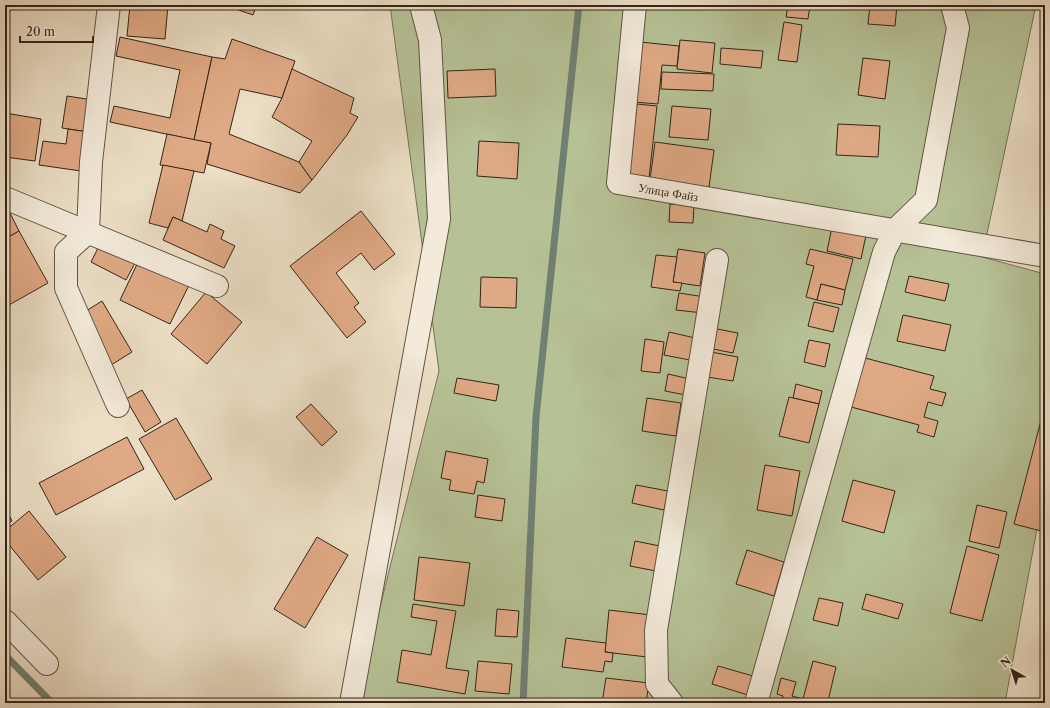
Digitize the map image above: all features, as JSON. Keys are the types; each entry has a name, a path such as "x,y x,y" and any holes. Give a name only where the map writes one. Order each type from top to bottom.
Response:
{"street":[{"path":"109,5 91,162 88,232 66,252 66,288 118,406"},
{"path":"351,703 439,219 430,40 421,5"},
{"name":"Улица Файз","path":"635,5 618,183 895,230"},
{"path":"756,703 884,252 895,230 926,200 958,28 952,5"},
{"path":"5,198 217,286"},
{"path":"895,230 1045,256"},
{"path":"672,703 657,684 656,630 717,260"},
{"path":"5,621 47,664"}],"green space":[{"path":"390,5 1036,5 982,257 1045,274 1045,485 1005,703 356,703 439,371"}],"building":[{"path":"130,5 168,5 165,39 127,36"},
{"path":"224,5 257,5 253,15"},
{"path":"788,5 810,5 808,19 786,17"},
{"path":"870,5 897,5 895,26 868,24"},
{"path":"784,22 802,25 797,62 778,60"},
{"path":"120,37 212,57 194,140 110,122 114,106 170,118 180,70 116,56"},
{"path":"232,39 295,61 282,98 240,89 229,134 299,162 312,180 300,193 207,164 211,143 194,140 212,57 225,59"},
{"path":"680,40 715,43 712,73 677,69"},
{"path":"640,42 679,46 677,66 662,65 658,104 634,102"},
{"path":"721,48 763,51 761,68 720,64"},
{"path":"863,58 890,61 885,99 858,95"},
{"path":"292,69 354,98 350,113 358,117 347,135 312,180 299,162 312,141 272,117 282,98"},
{"path":"495,69 496,96 448,98 447,71"},
{"path":"662,72 714,74 713,91 661,89"},
{"path":"67,96 93,100 88,132 62,128"},
{"path":"637,104 657,106 649,178 629,177"},
{"path":"672,106 711,109 708,140 669,137"},
{"path":"5,113 41,119 35,161 5,157"},
{"path":"838,124 880,126 878,157 836,155"},
{"path":"68,129 88,132 81,171 39,165 43,141 66,144"},
{"path":"167,134 211,143 204,173 160,165"},
{"path":"479,141 519,143 517,179 477,176"},
{"path":"655,142 714,150 709,187 650,180"},
{"path":"163,165 194,171 182,221 173,217 168,228 149,223"},
{"path":"670,204 694,205 693,223 669,222"},
{"path":"5,209 8,209 19,231 5,239"},
{"path":"361,211 395,254 374,270 361,253 336,273 359,303 354,307 366,322 347,338 290,266"},
{"path":"173,217 207,232 210,224 224,231 221,239 235,246 224,268 163,240"},
{"path":"832,227 866,235 861,259 827,251"},
{"path":"19,231 48,283 9,305 5,297 5,239"},
{"path":"102,240 137,259 126,280 91,262"},
{"path":"678,249 705,253 700,286 673,282"},
{"path":"810,249 853,259 845,290 821,284 817,300 806,297 814,266 806,264"},
{"path":"656,255 677,257 673,282 682,283 680,291 651,287"},
{"path":"140,258 190,283 170,324 120,300"},
{"path":"909,276 949,284 945,301 905,292"},
{"path":"481,277 517,278 516,308 480,307"},
{"path":"821,284 845,290 842,305 817,300"},
{"path":"206,292 242,322 207,364 171,334"},
{"path":"679,293 705,297 703,313 676,310"},
{"path":"102,301 132,352 111,365 81,314"},
{"path":"814,302 839,308 833,332 808,326"},
{"path":"903,315 951,325 945,351 897,341"},
{"path":"712,328 738,333 733,353 708,348"},
{"path":"669,332 695,338 690,360 664,355"},
{"path":"645,339 664,342 660,373 641,371"},
{"path":"809,340 830,344 825,367 804,362"},
{"path":"711,352 738,357 733,381 707,377"},
{"path":"865,358 934,376 930,389 946,393 942,406 928,402 924,417 938,421 934,437 917,432 919,425 851,407"},
{"path":"668,374 694,380 691,396 665,391"},
{"path":"457,378 499,385 496,401 454,393"},
{"path":"796,384 822,391 819,404 793,398"},
{"path":"142,390 161,422 145,432 126,399"},
{"path":"789,397 819,404 809,443 779,436"},
{"path":"647,398 681,403 676,436 642,431"},
{"path":"311,404 337,432 322,446 296,417"},
{"path":"1045,405 1045,532 1014,524"},
{"path":"176,418 212,479 175,500 139,439"},
{"path":"127,437 144,469 56,515 39,483"},
{"path":"446,451 488,459 484,483 477,481 474,494 449,490 451,480 441,478"},
{"path":"765,465 800,471 792,516 757,510"},
{"path":"853,480 895,491 884,533 842,521"},
{"path":"636,485 668,491 664,510 632,503"},
{"path":"478,495 505,499 502,521 475,517"},
{"path":"977,505 1007,512 999,548 969,541"},
{"path":"5,507 12,521 5,524"},
{"path":"29,511 66,557 38,580 5,540 5,531"},
{"path":"317,537 348,555 305,628 274,609"},
{"path":"635,541 660,546 656,571 630,566"},
{"path":"967,546 999,555 982,621 950,613"},
{"path":"747,550 784,562 774,596 736,584"},
{"path":"419,557 470,563 464,606 414,600"},
{"path":"866,594 903,604 898,619 862,609"},
{"path":"819,598 843,603 838,626 813,620"},
{"path":"413,604 456,611 446,668 469,671 465,694 397,682 402,650 431,655 437,621 411,617"},
{"path":"497,609 519,611 517,637 495,636"},
{"path":"609,610 651,615 647,657 605,652"},
{"path":"566,638 606,643 605,652 613,653 612,662 605,661 603,672 562,667"},
{"path":"478,661 512,664 509,694 475,691"},
{"path":"813,661 836,667 828,701 835,703 781,703 783,696 777,694 781,678 796,682 792,696 803,699"},
{"path":"718,666 753,676 748,695 712,684"},
{"path":"606,678 649,683 646,703 602,703"},
{"path":"472,700 498,703 471,703"}],"waterway":[{"path":"523,703 536,417 579,5"},
{"path":"5,655 52,703"}]}
